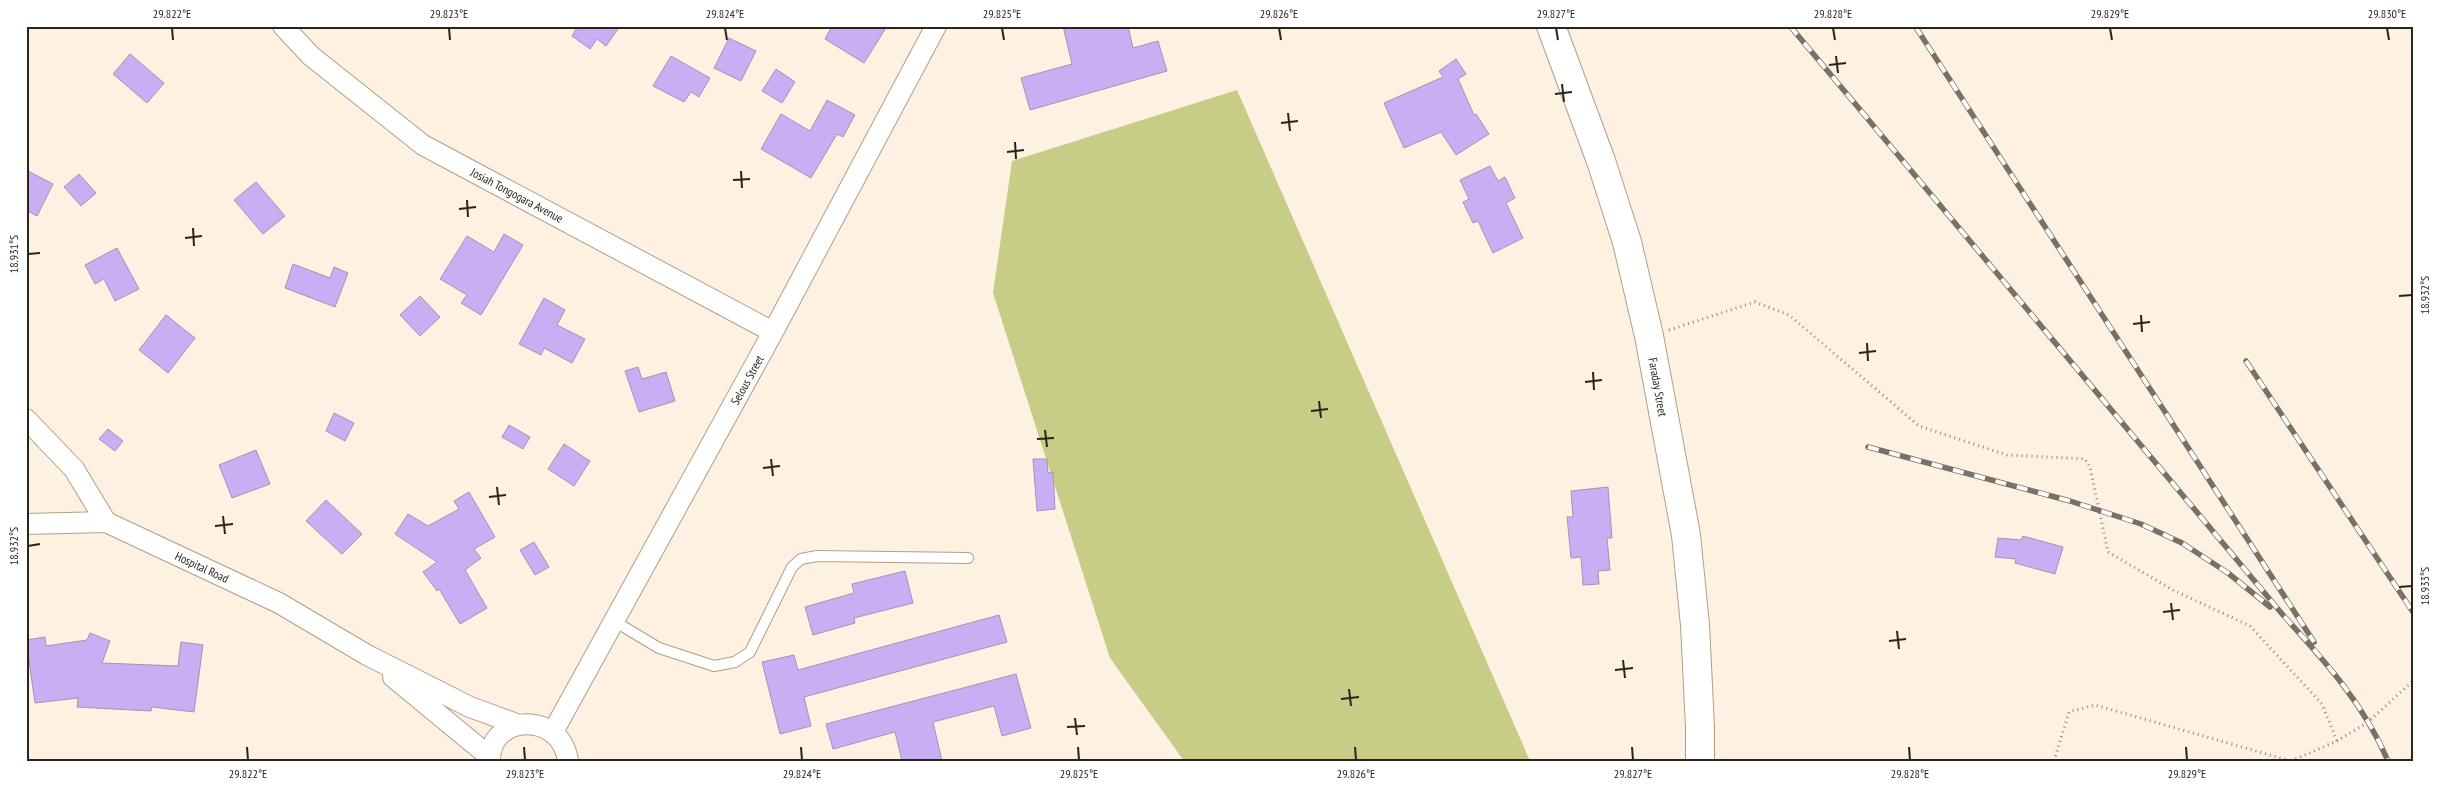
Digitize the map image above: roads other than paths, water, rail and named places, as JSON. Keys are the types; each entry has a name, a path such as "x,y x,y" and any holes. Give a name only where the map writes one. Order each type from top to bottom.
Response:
{"street":[{"name":"Josiah Tongogara Avenue","path":"282,26 311,56 423,145 773,332"},
{"name":"Selous Street","path":"553,732 773,332 936,26"},
{"name":"Faraday Street","path":"1551,26 1602,161 1627,242 1649,336 1686,535 1695,625 1700,761"},
{"path":"26,419 74,469 106,522"},
{"name":"Hospital Road","path":"26,524 106,522 279,603 367,654"},
{"path":"367,654 470,708 519,725"},
{"path":"367,654 490,759 495,744 503,733 519,725 528,724 541,725 553,732 561,740 567,751 568,761"}],"lane":[{"path":"614,621 660,648 714,666 735,662 750,652 792,566 800,560 817,556 968,558"}],"railway":[{"path":"1790,26 2283,615 2328,666 2367,720 2388,761"},
{"path":"1915,26 2314,642"},
{"path":"2246,361 2413,612"},
{"path":"1868,447 2070,501 2141,524 2182,543 2228,573 2270,607"}]}
